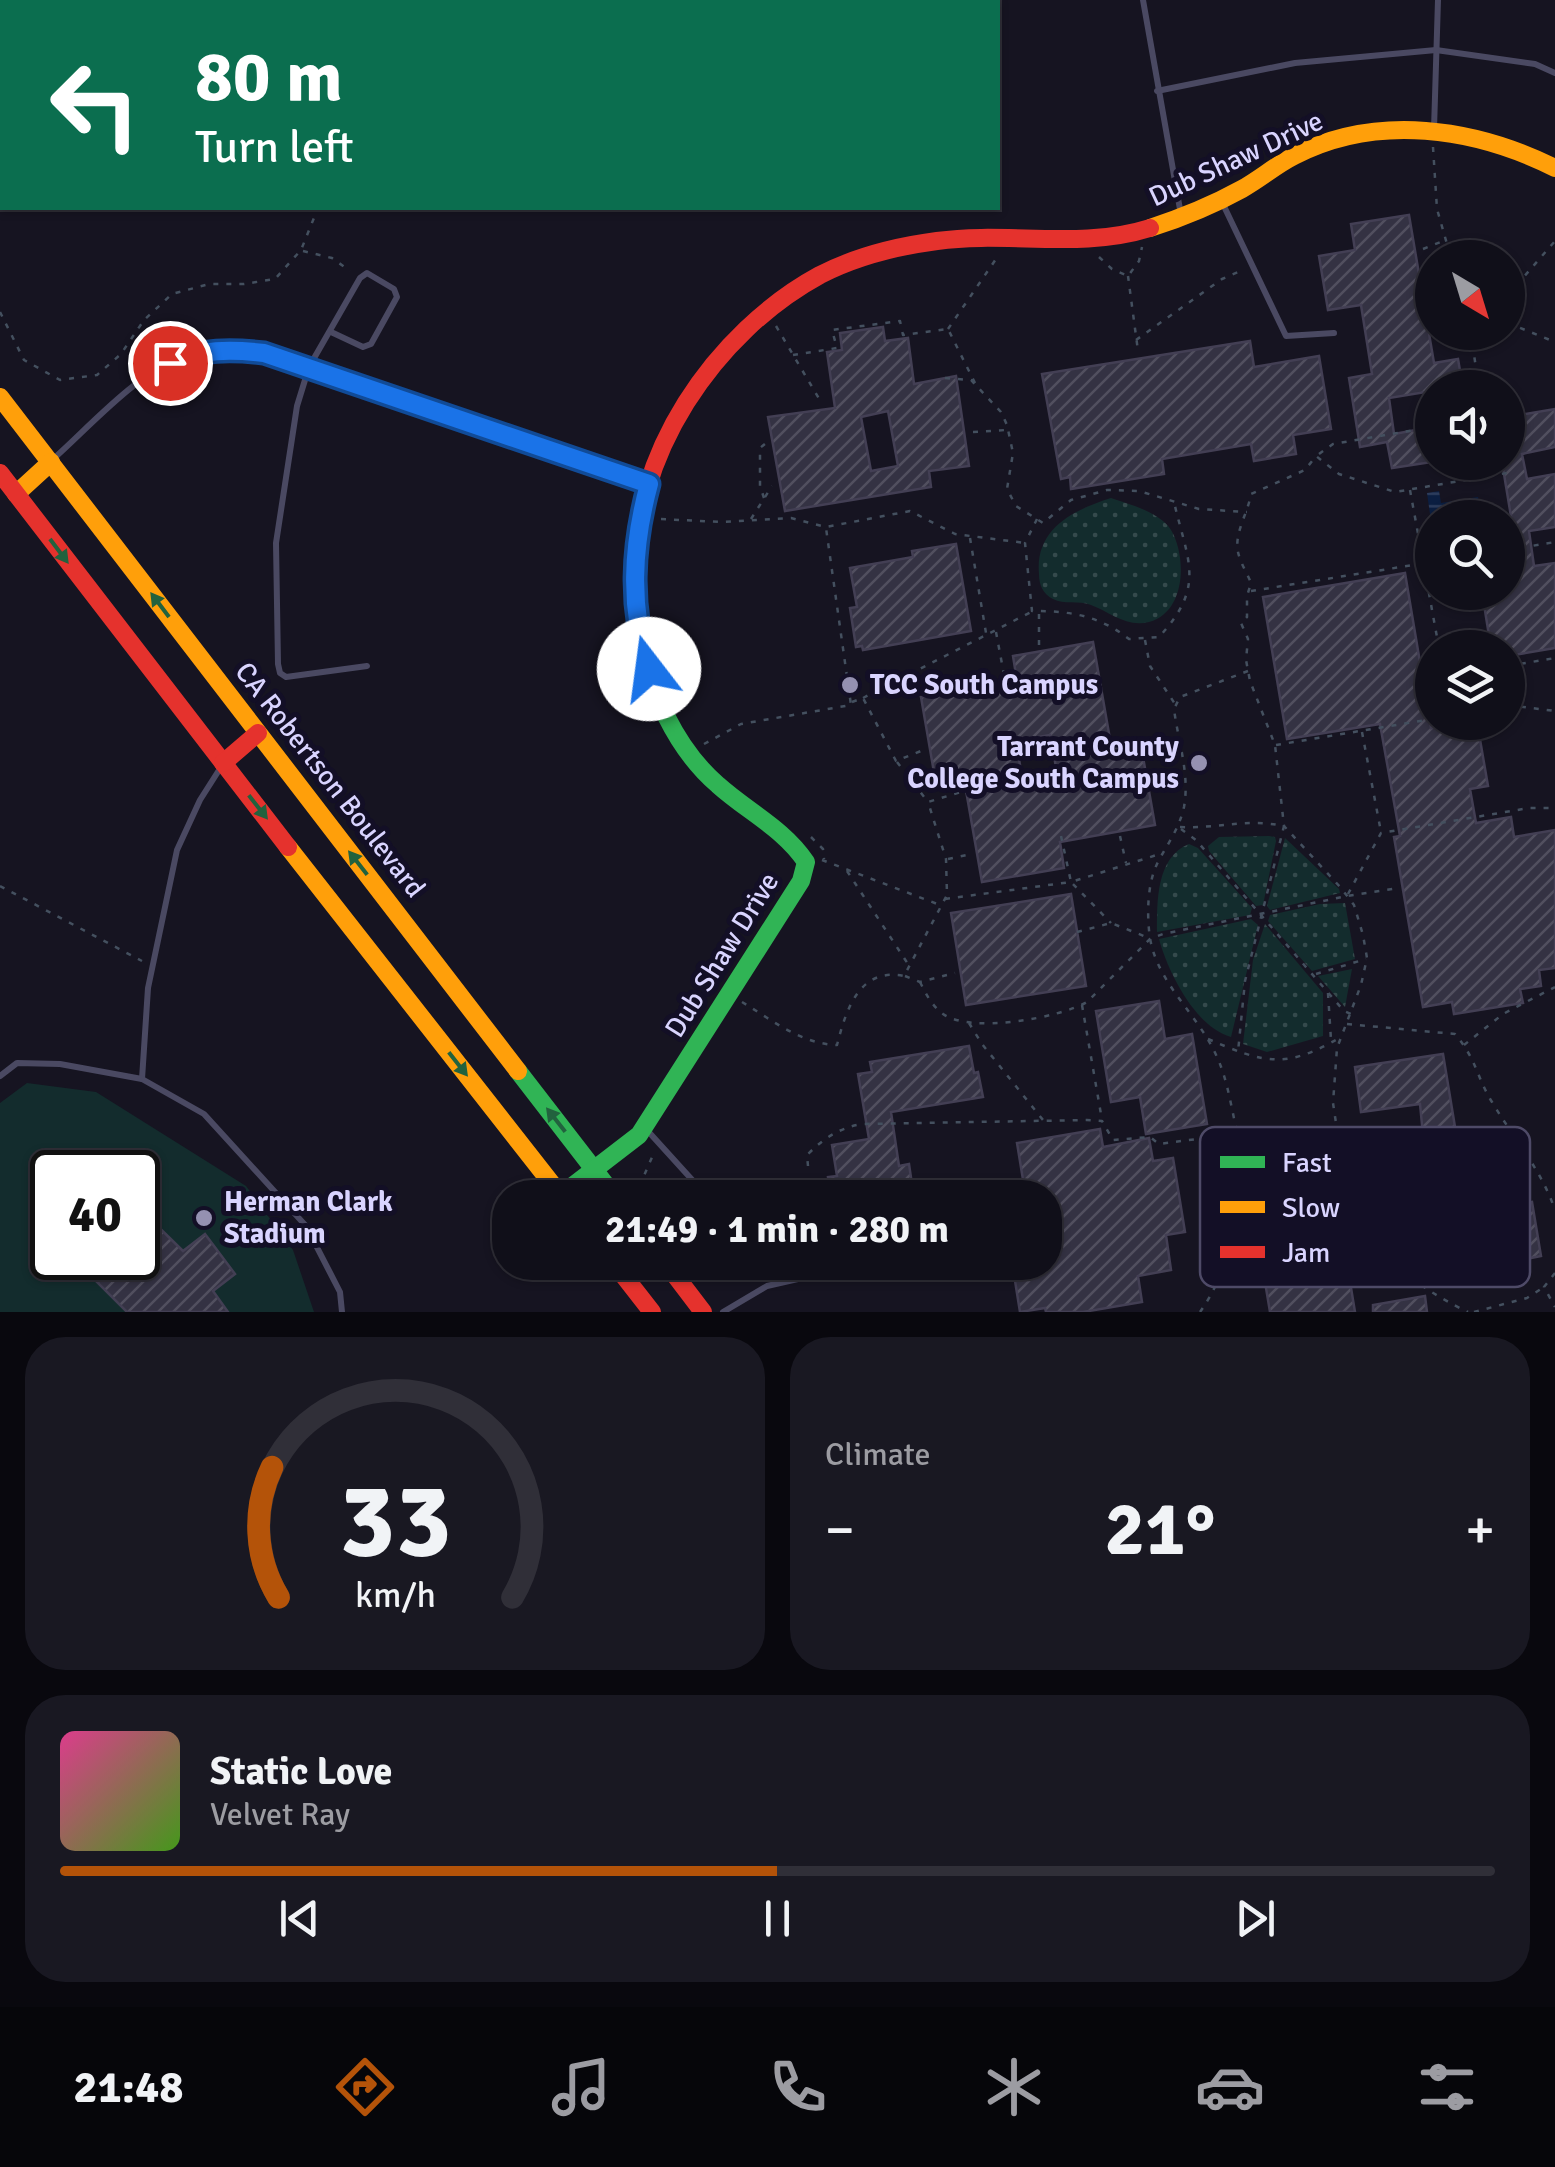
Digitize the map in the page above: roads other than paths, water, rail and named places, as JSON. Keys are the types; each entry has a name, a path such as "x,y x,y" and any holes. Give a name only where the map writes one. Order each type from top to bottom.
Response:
{"street":[{"name":"Dub Shaw Drive","path":"583,1180 644,1128 801,881 806,862 793,840 715,783 689,754 660,702 638,636 634,556 649,484 666,437 708,369 743,330 793,292 838,267 884,251 938,240 1102,240 1138,232 1220,199 1301,153 1329,143 1395,130 1437,142 1516,149 1555,168"},
{"name":"CA Robertson Boulevard","path":"0,397 602,1180"},
{"path":"16,494 50,462"},
{"path":"0,473 550,1180"},
{"path":"223,762 258,733"},
{"path":"627,1280 652,1312"},
{"path":"679,1280 703,1312"}],"lane":[{"path":"1142,0 1181,217"},
{"path":"1437,142 1438,0"},
{"path":"1158,91 1295,63 1436,50 1536,64 1555,74"},
{"path":"1220,199 1286,336 1334,333"},
{"path":"331,332 363,348 371,344 398,297 394,288 367,273 360,278 309,367 297,406 276,543 278,664 286,678 366,666"},
{"path":"50,462 144,380 193,353 239,350 309,367 649,484"},
{"path":"142,1078 152,966 177,850 223,762"},
{"path":"0,1076 17,1063 60,1064 142,1078 204,1114 306,1226 340,1292 342,1312"},
{"path":"644,1128 692,1180"},
{"path":"723,1312 767,1286 795,1280"}],"water":[{"path":"1439,491 1440,500 1428,500 1427,493"}],"place":[{"name":"TCC South Campus","path":"850,685"},
{"name":"Tarrant County College South Campus","path":"1199,763"},
{"name":"Herman Clark Stadium","path":"204,1218"}]}
